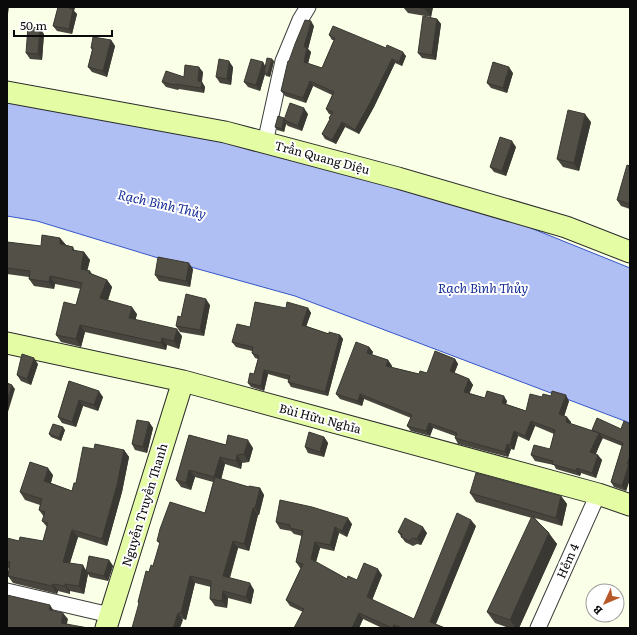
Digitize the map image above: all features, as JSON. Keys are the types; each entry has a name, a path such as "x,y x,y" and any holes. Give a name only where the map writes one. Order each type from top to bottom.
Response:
{"street":[{"path":"266,143 283,61 300,20 308,7"},
{"name":"Trần Quang Diệu","path":"7,92 225,132 398,178 566,227 630,252"},
{"name":"Bùi Hữu Nghĩa","path":"7,343 183,382 598,494 630,505"},
{"name":"Nguyễn Truyền Thanh","path":"108,622 183,382"},
{"name":"Hẻm 4","path":"538,628 598,494"},
{"path":"7,590 108,622"}],"water":[{"name":"Rạch Bình Thủy","path":"7,93 286,150 506,218 630,268 630,423 295,296 155,257 37,221 7,216"}],"building":[{"path":"58,7 70,7 70,9 73,9 69,29 53,26"},
{"path":"423,16 437,19 432,55 418,53"},
{"path":"305,20 311,21 304,47 307,47 304,62 322,68 335,38 329,35 333,26 386,48 387,45 403,52 399,62 392,59 355,130 342,122 332,140 322,134 333,112 326,109 334,92 310,81 303,98 281,91 288,61"},
{"path":"28,27 40,28 38,54 26,53"},
{"path":"93,37 111,40 103,71 88,67 93,48 91,48"},
{"path":"267,58 272,59 268,74 264,73"},
{"path":"219,59 229,61 227,79 216,77"},
{"path":"251,59 263,62 256,85 244,82"},
{"path":"493,62 509,67 503,88 487,83"},
{"path":"185,65 199,67 198,81 202,82 201,88 162,82 166,71 184,77"},
{"path":"290,103 304,108 298,126 284,120"},
{"path":"568,110 585,114 574,163 557,159"},
{"path":"278,116 284,118 282,129 275,127"},
{"path":"500,137 512,141 502,171 490,167"},
{"path":"627,165 630,166 630,204 617,200"},
{"path":"42,235 60,238 60,244 73,247 72,250 84,252 81,269 90,271 89,273 107,280 100,298 132,307 129,318 177,329 174,341 162,338 161,343 80,325 76,339 56,335 64,302 76,305 82,283 50,276 49,282 29,279 30,271 7,268 7,242 41,246"},
{"path":"158,257 189,263 186,281 155,275"},
{"path":"186,294 206,299 200,330 176,326 178,316 181,317"},
{"path":"255,302 286,308 287,302 308,308 302,325 329,334 329,332 340,335 325,392 288,382 290,376 264,370 261,386 248,383 250,373 254,374 259,356 252,353 253,347 232,342 237,324 250,327"},
{"path":"356,342 369,347 367,353 388,360 386,366 419,374 420,371 427,373 435,351 455,359 450,371 469,379 464,392 485,398 487,391 504,396 502,403 526,411 530,394 542,397 543,394 551,396 552,391 566,395 559,414 567,417 566,422 599,433 590,452 598,455 592,473 577,468 576,471 552,464 553,461 531,455 534,445 550,449 555,430 531,421 525,436 514,431 510,445 507,444 505,452 455,438 457,433 429,423 426,431 407,426 412,415 360,394 358,401 336,394"},
{"path":"22,354 34,358 27,379 17,375"},
{"path":"69,381 99,391 94,405 79,400 72,422 58,417"},
{"path":"7,383 12,385 7,400"},
{"path":"597,418 621,429 624,421 630,424 630,456 627,464 629,464 622,486 611,482 623,443 592,430"},
{"path":"137,420 149,422 143,447 132,444"},
{"path":"53,424 63,427 59,438 49,434"},
{"path":"309,432 324,437 320,452 305,447"},
{"path":"189,435 226,445 228,435 248,440 244,454 237,455 236,461 220,457 214,477 189,470 186,483 176,480"},
{"path":"95,444 124,450 117,485 102,539 72,530 63,562 83,565 79,586 53,584 52,586 8,576 10,562 7,562 7,538 19,541 20,537 43,541 48,523 42,521 45,512 39,510 42,499 20,492 30,462 48,468 44,481 72,491 74,483 76,483 83,447 94,449"},
{"path":"476,473 561,496 556,518 470,493"},
{"path":"215,477 249,487 260,488 255,508 253,508 244,544 233,541 223,576 250,583 246,597 223,591 222,601 210,599 211,581 190,576 181,613 178,613 173,628 132,628 146,571 149,572 151,565 153,566 160,542 157,541 160,529 170,502 205,513"},
{"path":"280,500 312,507 348,518 342,531 335,527 330,545 315,542 311,559 347,579 348,576 357,580 364,563 378,569 367,597 414,619 457,513 471,520 430,622 445,628 402,628 394,625 392,628 359,613 352,628 294,628 304,609 286,600 303,564 296,562 303,531 290,528 290,525 276,522"},
{"path":"532,516 549,533 510,620 487,612"},
{"path":"405,518 423,527 417,539 413,538 409,541 401,537 402,534 398,532"},
{"path":"89,556 109,560 104,576 86,572"},
{"path":"7,595 50,605 49,610 63,613 61,623 88,628 7,628"}]}
